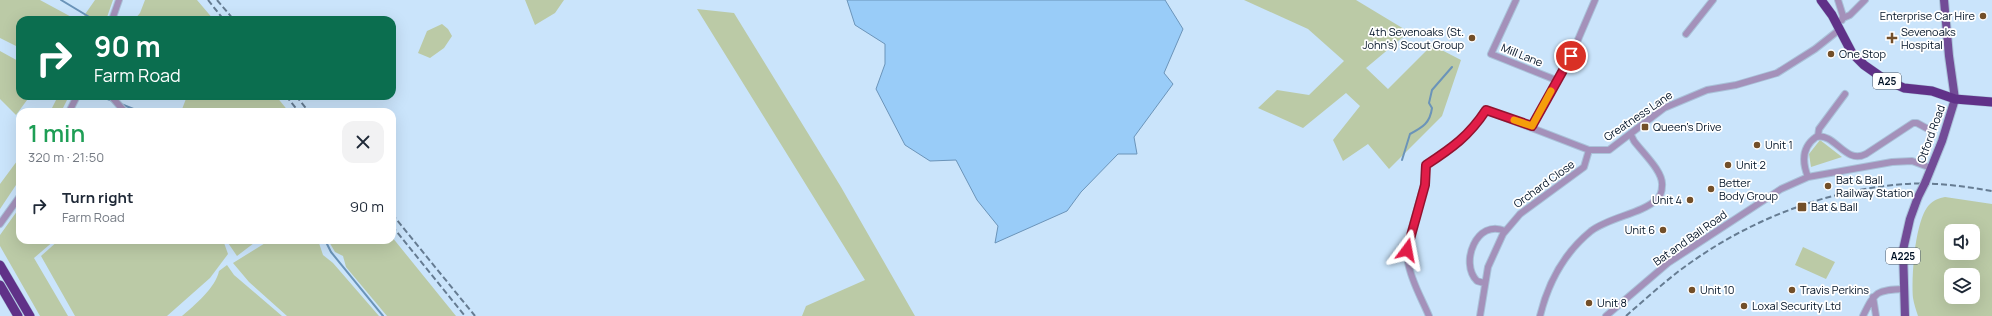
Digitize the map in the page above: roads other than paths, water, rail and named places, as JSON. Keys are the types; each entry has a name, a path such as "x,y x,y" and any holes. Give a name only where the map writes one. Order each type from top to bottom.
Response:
{"highway":[{"name":"A25","path":"1821,0 1830,12 1854,55 1884,79 1904,88 1932,91 1955,99 1992,102"},
{"path":"0,265 30,316"},
{"path":"0,285 18,316"}],"main road":[{"name":"A225","path":"1944,0 1949,56 1955,99"},
{"name":"Otford Road","path":"1905,316 1903,250 1910,219 1946,130 1955,99"}],"street":[{"path":"113,16 119,0"},
{"name":"Mill Lane","path":"1516,0 1491,54 1556,80"},
{"path":"1532,126 1578,42 1595,0"},
{"path":"1686,34 1713,0"},
{"path":"1838,0 1843,18"},
{"name":"Greatness Lane","path":"1429,316 1412,277 1408,260 1409,242 1425,185 1426,165 1453,148 1469,134 1486,110 1532,126 1589,150 1609,150 1631,135 1664,108 1683,99 1707,90 1736,85 1778,73 1815,49 1837,27 1843,18 1850,15 1865,0"},
{"path":"1808,177 1804,163 1804,152 1810,142 1818,136 1820,129 1845,94"},
{"path":"114,100 122,108"},
{"path":"1818,136 1824,137 1852,156 1857,157 1866,154 1914,123 1918,123 1928,129"},
{"path":"1540,316 1550,283 1566,256 1579,241 1592,230 1615,218 1657,200 1661,194 1663,185 1660,174 1631,135"},
{"name":"Orchard Close","path":"1480,316 1484,283 1490,260 1505,231 1520,214 1584,167 1589,150"},
{"name":"Bat and Ball Road","path":"1606,316 1668,263 1769,195 1808,177 1892,162 1912,161 1931,168"},
{"path":"0,224 16,202"},
{"path":"1484,283 1477,282 1471,273 1469,257 1473,246 1481,234 1487,230 1494,228 1505,231"},
{"path":"1863,316 1873,297 1883,290 1904,289"},
{"path":"1873,297 1876,316"}],"water":[{"path":"847,0 1165,0 1183,29 1164,73 1173,84 1134,137 1137,154 1118,154 1081,192 1067,211 995,243 998,226 977,200 956,160 930,161 905,145 876,89 885,64 885,44 855,25"}],"waterway":[{"path":"61,0 88,16"},
{"path":"1402,160 1410,134 1422,127 1430,117 1432,108 1429,103 1432,90 1452,67"},
{"path":"121,104 131,108"},
{"path":"327,244 331,252 383,316"}],"railway":[{"path":"208,0 221,16"},
{"path":"217,0 231,16"},
{"path":"289,100 296,108"},
{"path":"299,100 306,108"},
{"path":"1626,316 1672,276 1704,253 1757,224 1786,211 1815,201 1874,187 1905,184 1948,185 1992,191"},
{"path":"396,219 475,316"},
{"path":"396,231 465,316"}],"place":[{"name":"Enterprise Car Hire","path":"1983,16"},
{"name":"4th Sevenoaks (St. John's) Scout Group","path":"1472,38"},
{"name":"Sevenoaks Hospital","path":"1892,38"},
{"name":"One Stop","path":"1831,54"},
{"name":"Queen's Drive","path":"1645,127"},
{"name":"Unit 1","path":"1757,145"},
{"name":"Unit 2","path":"1728,165"},
{"name":"Bat & Ball Railway Station","path":"1828,186"},
{"name":"Better Body Group","path":"1711,189"},
{"name":"Unit 4","path":"1690,200"},
{"name":"Bat & Ball","path":"1802,207"},
{"name":"Unit 6","path":"1663,230"},
{"name":"Unit 10","path":"1692,290"},
{"name":"Travis Perkins","path":"1792,290"},
{"name":"Unit 8","path":"1589,303"},
{"name":"Loxal Security Ltd","path":"1744,306"}]}
